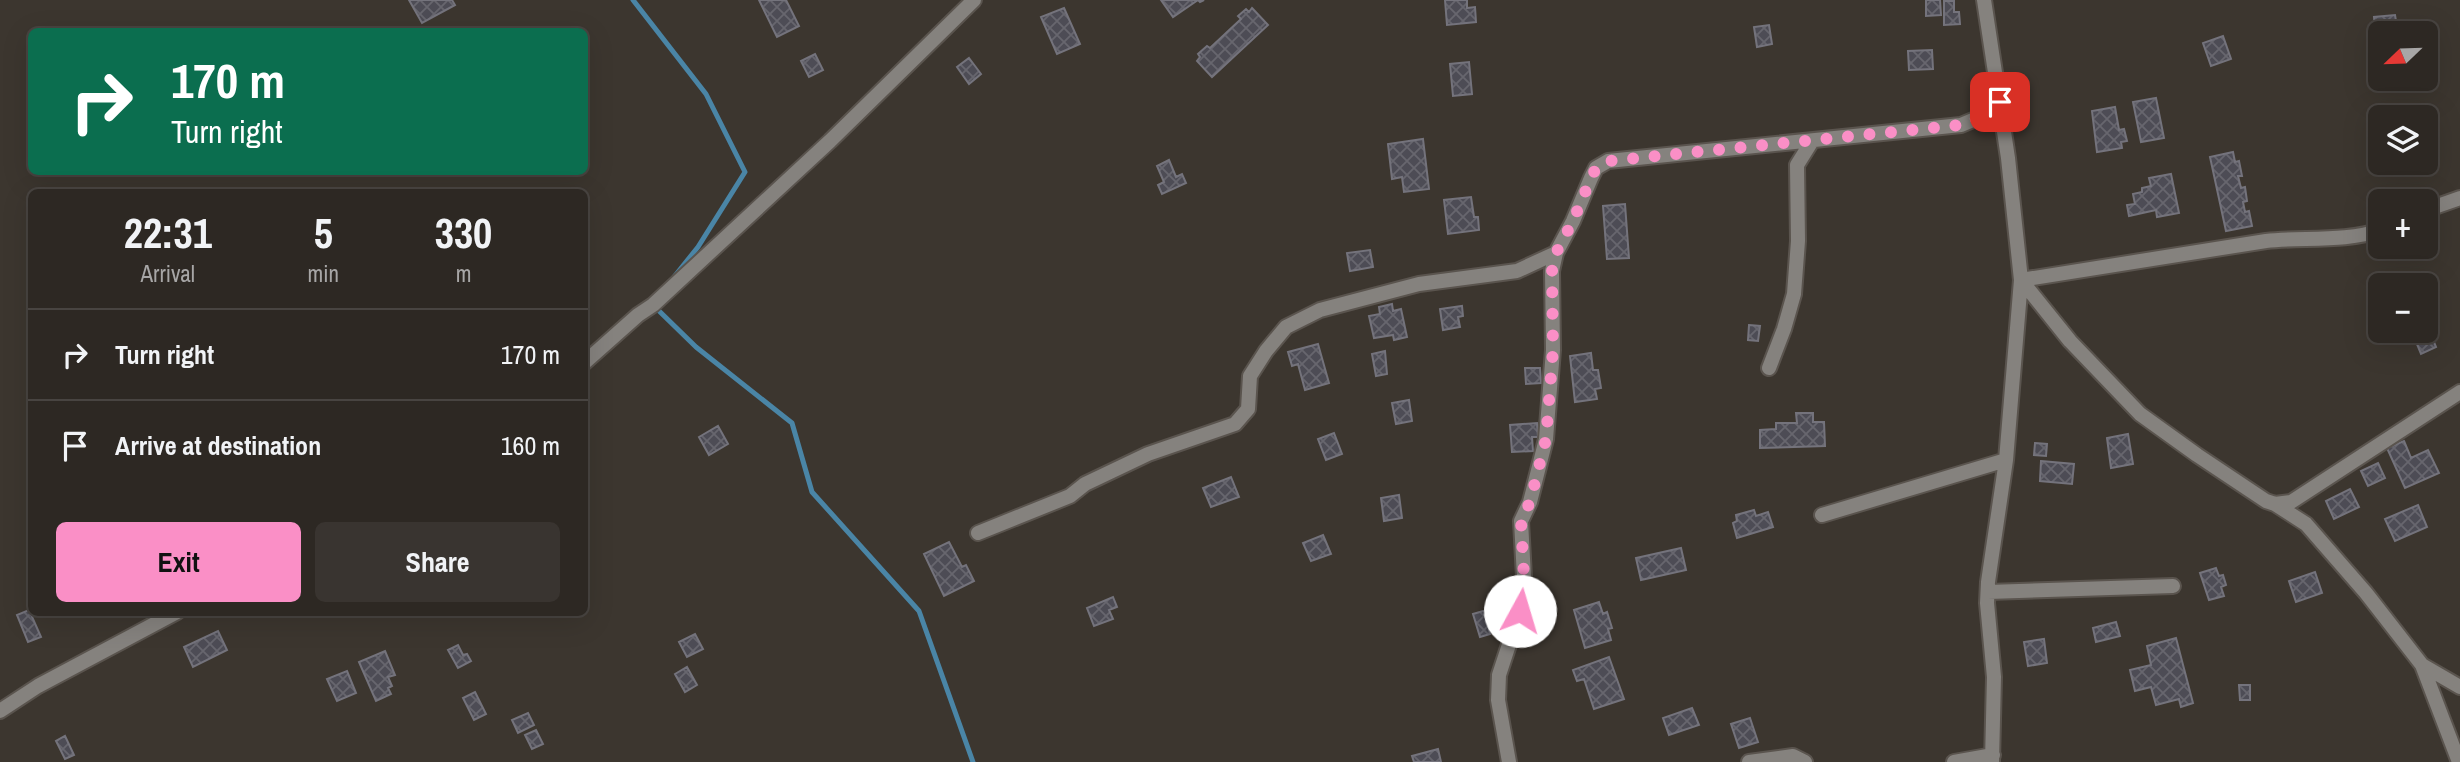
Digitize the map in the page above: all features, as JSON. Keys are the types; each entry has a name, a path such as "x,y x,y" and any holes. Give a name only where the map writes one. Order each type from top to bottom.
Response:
{"street":[{"path":"588,359 653,305 830,141 974,0"},
{"path":"1954,762 1993,759 1994,677 1988,592 2006,460 2021,280 2008,158 1984,0"},
{"path":"1509,762 1498,701 1499,675 1525,596 1521,521 1530,502 1546,439 1553,350 1552,271 1556,253 1596,168 1608,161 1961,125 1980,117 2000,102"},
{"path":"1769,368 1794,294 1798,241 1797,165 1812,141"},
{"path":"2438,206 2460,198"},
{"path":"2021,280 2266,241 2328,238 2368,232"},
{"path":"978,533 1070,496 1086,484 1148,454 1235,424 1248,409 1250,376 1266,351 1286,327 1320,310 1419,284 1517,271 1556,253"},
{"path":"2021,280 2070,341 2140,414 2266,501 2306,524 2366,593 2422,665 2459,762"},
{"path":"2275,504 2291,502 2460,392"},
{"path":"1822,515 2006,460"},
{"path":"1988,592 2173,586"},
{"path":"0,711 38,686 169,616"},
{"path":"2422,665 2460,687"},
{"path":"1748,762 1793,756 1805,762"}],"building":[{"path":"409,0 452,0 455,5 422,23"},
{"path":"759,0 786,0 799,26 777,37"},
{"path":"1161,0 1198,0 1173,17"},
{"path":"1445,0 1467,0 1467,8 1475,7 1476,22 1447,25"},
{"path":"1926,0 1940,0 1941,15 1926,16"},
{"path":"1944,1 1954,1 1954,12 1959,12 1960,24 1944,25"},
{"path":"1064,8 1080,44 1057,54 1041,17"},
{"path":"1252,8 1268,25 1212,77 1197,61 1200,57 1198,54 1207,46 1210,48 1241,19 1238,16 1246,9 1249,12"},
{"path":"2395,15 2396,21 2374,21 2374,17"},
{"path":"1769,25 1772,44 1757,47 1754,27"},
{"path":"2223,36 2231,59 2211,66 2203,43"},
{"path":"1932,50 1933,69 1909,70 1908,51"},
{"path":"815,54 823,70 809,77 801,61"},
{"path":"969,58 981,74 969,84 957,67"},
{"path":"1469,62 1472,94 1453,96 1450,64"},
{"path":"2156,98 2164,138 2141,142 2133,102"},
{"path":"2115,107 2119,130 2124,129 2127,141 2121,142 2122,148 2097,152 2092,111"},
{"path":"1423,139 1429,189 1404,192 1402,177 1392,179 1388,144"},
{"path":"2233,152 2235,162 2239,161 2242,176 2238,176 2241,188 2245,187 2247,201 2243,202 2245,212 2249,211 2252,226 2226,231 2210,157"},
{"path":"1169,160 1176,177 1182,174 1186,183 1162,194 1158,185 1164,182 1157,166"},
{"path":"2171,174 2179,213 2157,217 2156,210 2129,216 2127,205 2135,204 2133,194 2151,186 2149,178"},
{"path":"1471,197 1479,230 1448,234 1444,200"},
{"path":"1625,204 1629,258 1607,259 1603,206"},
{"path":"1370,250 1373,267 1350,271 1347,253"},
{"path":"1392,304 1393,311 1401,309 1407,337 1394,340 1393,335 1374,338 1369,316 1380,314 1379,307"},
{"path":"1462,306 1463,316 1458,317 1460,327 1443,330 1440,309"},
{"path":"1749,325 1760,326 1758,341 1748,340"},
{"path":"2416,343 2434,343 2436,347 2421,354"},
{"path":"1318,344 1329,383 1305,390 1298,364 1292,366 1288,352"},
{"path":"1385,351 1387,374 1376,376 1372,354"},
{"path":"1591,353 1593,370 1598,370 1601,388 1595,389 1597,399 1575,402 1570,356"},
{"path":"1525,368 1540,368 1541,383 1526,384"},
{"path":"1409,400 1412,421 1396,424 1392,403"},
{"path":"1796,413 1813,413 1813,422 1824,422 1825,446 1760,448 1760,430 1776,429 1776,423 1797,423"},
{"path":"1537,423 1538,437 1532,437 1533,451 1512,452 1510,425"},
{"path":"718,426 728,444 709,455 699,437"},
{"path":"1334,433 1342,454 1326,460 1318,439"},
{"path":"2128,434 2133,464 2111,468 2107,438"},
{"path":"2404,441 2411,458 2428,450 2439,473 2405,488 2387,448"},
{"path":"2035,443 2047,444 2046,456 2034,455"},
{"path":"2041,461 2074,464 2072,484 2040,481"},
{"path":"2378,463 2385,478 2368,486 2361,471"},
{"path":"1231,477 1239,497 1211,507 1203,488"},
{"path":"2350,489 2359,507 2334,519 2326,501"},
{"path":"1399,495 1402,518 1384,521 1381,498"},
{"path":"2418,505 2427,527 2395,541 2385,519"},
{"path":"1754,510 1756,516 1768,512 1773,527 1737,538 1733,523 1737,521 1736,515"},
{"path":"1323,535 1331,554 1311,561 1303,543"},
{"path":"949,542 962,567 966,565 974,581 944,596 924,554"},
{"path":"1681,548 1686,570 1641,580 1636,558"},
{"path":"2216,568 2219,576 2223,575 2226,585 2221,587 2224,596 2209,600 2200,573"},
{"path":"2315,572 2322,593 2296,602 2289,581"},
{"path":"1113,597 1117,607 1109,610 1113,619 1094,626 1087,608"},
{"path":"1599,602 1603,614 1607,612 1612,628 1608,629 1611,640 1585,648 1574,610"},
{"path":"1504,605 1509,624 1489,630 1490,634 1480,637 1473,614"},
{"path":"28,610 28,616 32,616 41,637 28,642 17,615"},
{"path":"2116,622 2120,636 2096,642 2093,628"},
{"path":"218,631 227,650 193,667 184,647"},
{"path":"695,634 703,649 687,657 679,642"},
{"path":"2176,638 2193,703 2181,707 2179,699 2156,705 2151,687 2135,691 2130,670 2151,665 2147,646"},
{"path":"2044,639 2047,663 2028,666 2024,642"},
{"path":"458,645 463,655 467,654 471,661 458,668 448,650"},
{"path":"385,651 395,675 388,677 392,686 388,688 391,694 376,701 359,662"},
{"path":"1609,657 1624,699 1594,709 1584,679 1577,681 1573,670"},
{"path":"687,667 697,685 685,692 675,674"},
{"path":"347,671 356,693 337,701 327,679"},
{"path":"2239,685 2250,685 2250,700 2240,700"},
{"path":"475,692 486,714 474,720 463,698"},
{"path":"1692,708 1699,725 1669,735 1663,718"},
{"path":"528,713 534,725 518,733 512,720"},
{"path":"1750,718 1758,742 1739,748 1731,724"},
{"path":"536,730 543,744 532,749 525,735"},
{"path":"65,736 74,755 65,759 56,741"},
{"path":"1438,749 1441,762 1414,762 1412,756"}],"waterway":[{"path":"633,0 706,94 745,172 698,247 674,277"},
{"path":"655,307 696,347 792,423 812,492 919,611 973,762"}],"route":[{"path":"1520,611 1525,596 1521,521 1530,502 1546,439 1553,350 1552,271 1556,253 1596,168 1608,161 1961,125 1980,117 2000,102"}]}
